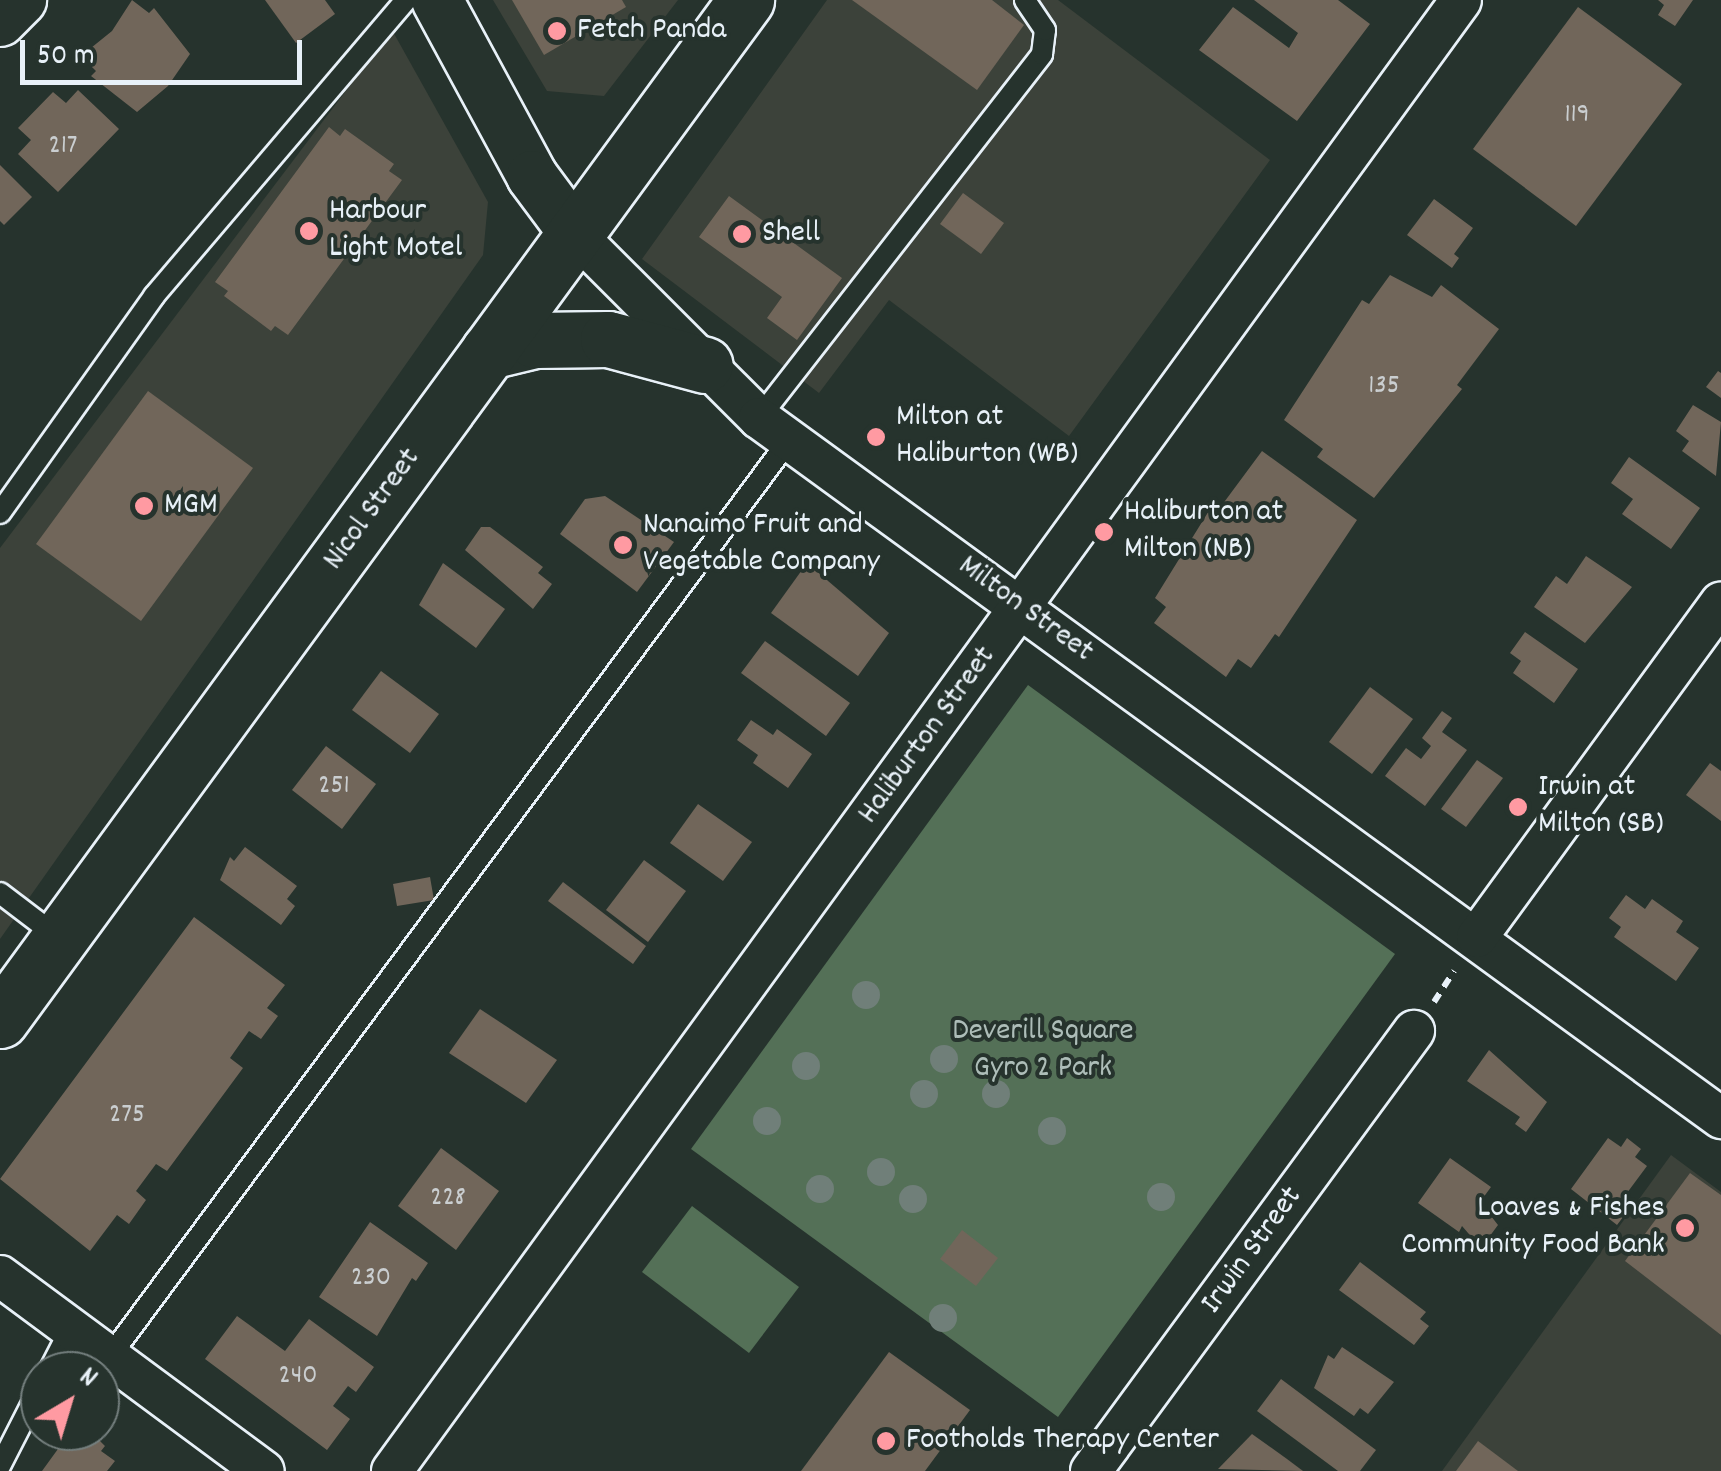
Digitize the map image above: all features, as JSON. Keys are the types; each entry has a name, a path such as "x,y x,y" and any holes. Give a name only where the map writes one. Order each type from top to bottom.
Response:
{"highway":[{"name":"Nicol Street","path":"0,1020 746,0"},
{"path":"489,351 535,340 608,339 705,365"}],"street":[{"path":"0,21 21,0"},
{"name":"Milton Street","path":"437,0 532,176 575,234 774,429 1478,936 1721,1118"},
{"name":"Haliburton Street","path":"392,1471 1461,0"},
{"path":"1478,936 1721,602"},
{"name":"Irwin Street","path":"1092,1471 1414,1031"},
{"path":"0,1276 106,1351"},
{"path":"120,1362 264,1471"}],"lane":[{"path":"0,513 154,296 406,0"},
{"path":"114,1351 1042,54 1044,30 1025,0"},
{"path":"0,894 59,938"},
{"path":"59,1351 72,1326"},
{"path":"0,1466 20,1427"}],"path":[{"path":"1414,1031 1478,936"}],"shaded area":[{"path":"493,0 678,0 604,96 547,91"},
{"path":"827,0 1058,0 1270,160 1069,436 889,300 819,393 642,259"},
{"path":"392,30 488,202 483,255 0,939 0,548"},
{"path":"1671,1155 1721,1192 1721,1471 1442,1471"}],"green space":[{"name":"Deverill Square Gyro 2 Park","path":"1028,685 1395,954 1058,1417 691,1149"},
{"path":"692,1206 799,1287 749,1353 642,1272"}],"building":[{"path":"132,0 149,13 154,8 190,54 168,86 137,112 91,76 96,71 81,56 112,31"},
{"path":"265,0 325,0 335,14 296,43"},
{"name":"Fetch Panda","path":"512,0 622,0 626,7 544,55"},
{"path":"852,0 992,0 1024,25 977,90"},
{"path":"1254,0 1338,0 1370,24 1297,121 1199,50 1233,7 1289,48 1298,33"},
{"path":"1658,0 1693,0 1675,26 1658,15 1664,5"},
{"path":"1578,7 1682,84 1576,226 1473,149"},
{"path":"78,90 119,129 58,192 18,154 31,140 18,128 53,92 66,103"},
{"name":"Harbour Light Motel","path":"329,127 340,136 345,129 394,164 389,171 402,180 288,335 275,326 271,331 224,296 228,291 215,282"},
{"path":"0,165 32,197 4,225 0,221"},
{"path":"963,193 1004,223 981,254 940,224"},
{"path":"729,196 842,278 797,340 767,318 782,297 699,237"},
{"path":"1434,199 1473,228 1454,254 1459,258 1452,268 1407,235"},
{"path":"1390,275 1432,297 1441,285 1499,329 1457,385 1462,389 1374,498 1317,457 1323,449 1284,420 1362,300 1369,304"},
{"path":"1718,371 1721,373 1721,398 1706,387"},
{"name":"MGM","path":"148,391 253,468 141,621 36,544"},
{"path":"1693,405 1721,422 1716,476 1682,451 1689,441 1676,431"},
{"path":"1262,451 1357,520 1279,637 1275,634 1251,668 1238,659 1226,677 1154,623 1166,607 1155,598 1215,501 1222,505"},
{"path":"1629,457 1700,508 1671,549 1622,514 1633,499 1611,483"},
{"name":"Nanaimo Fruit and Vegetable Company","path":"605,496 674,542 637,592 560,534 585,499"},
{"path":"481,527 490,527 543,567 538,573 552,584 533,609 465,550"},
{"path":"1586,556 1632,587 1585,643 1534,607 1556,576 1567,584"},
{"path":"443,563 505,609 476,648 419,605"},
{"path":"807,563 889,633 858,676 771,613"},
{"path":"1525,632 1578,669 1554,703 1513,673 1521,661 1510,653"},
{"path":"765,641 850,703 826,736 741,673"},
{"path":"381,671 439,714 410,753 352,710"},
{"path":"1370,687 1413,719 1372,774 1329,742"},
{"path":"1442,711 1452,718 1442,732 1467,750 1425,806 1385,776 1406,748 1421,759 1431,746 1422,738"},
{"path":"751,720 773,735 777,729 812,754 788,788 753,763 758,755 737,740"},
{"path":"326,746 376,784 342,829 292,790"},
{"path":"1477,760 1503,778 1466,827 1441,809"},
{"path":"1710,763 1721,771 1721,821 1686,795"},
{"path":"698,804 752,842 723,881 670,843"},
{"path":"245,847 297,886 287,899 295,906 281,925 220,880 230,857 234,861"},
{"path":"644,860 686,891 648,942 606,910"},
{"path":"430,877 434,900 397,906 393,884"},
{"path":"563,882 646,946 633,964 548,901"},
{"path":"1626,895 1645,909 1652,899 1683,921 1676,932 1699,948 1676,981 1614,937 1621,927 1609,918"},
{"path":"194,917 285,985 267,1008 278,1016 261,1039 249,1031 230,1058 243,1068 167,1171 156,1164 136,1191 146,1200 129,1224 117,1215 90,1251 0,1179"},
{"path":"480,1009 557,1060 526,1103 449,1053"},
{"path":"1489,1050 1547,1102 1526,1132 1515,1124 1520,1117 1467,1081"},
{"path":"1608,1138 1621,1147 1627,1138 1641,1149 1635,1157 1647,1166 1621,1201 1630,1208 1617,1225 1571,1189"},
{"path":"441,1148 499,1191 456,1250 398,1206"},
{"path":"1450,1158 1491,1187 1480,1202 1498,1225 1481,1248 1462,1226 1459,1232 1418,1203"},
{"name":"Loaves & Fishes Community Food Bank","path":"1690,1173 1721,1195 1721,1335 1625,1261"},
{"path":"370,1222 428,1263 416,1281 412,1278 377,1336 319,1297"},
{"path":"962,1230 998,1258 976,1286 940,1259"},
{"path":"1360,1262 1426,1312 1420,1319 1429,1326 1414,1345 1339,1290"},
{"path":"237,1316 285,1351 309,1319 374,1367 356,1392 348,1386 333,1406 350,1419 327,1450 205,1359"},
{"path":"1342,1347 1394,1382 1368,1414 1360,1408 1354,1416 1314,1388 1328,1355 1334,1359"},
{"name":"Footholds Therapy Center","path":"889,1352 970,1410 925,1471 801,1471"},
{"path":"1281,1379 1376,1450 1360,1471 1338,1471 1257,1411"},
{"path":"1252,1434 1287,1459 1303,1471 1218,1469"},
{"path":"1478,1441 1518,1471 1456,1471"},
{"path":"56,1451 101,1451 115,1461 107,1471 42,1471"}],"place":[{"name":"Fetch Panda","path":"557,31"},
{"name":"Harbour Light Motel","path":"309,231"},
{"name":"Shell","path":"742,234"},
{"name":"Milton at Haliburton (WB)","path":"876,437"},
{"name":"MGM","path":"144,506"},
{"name":"Haliburton at Milton (NB)","path":"1104,532"},
{"name":"Nanaimo Fruit and Vegetable Company","path":"623,545"},
{"name":"Irwin at Milton (SB)","path":"1518,807"},
{"name":"Loaves & Fishes Community Food Bank","path":"1685,1228"},
{"name":"Footholds Therapy Center","path":"886,1441"}]}
